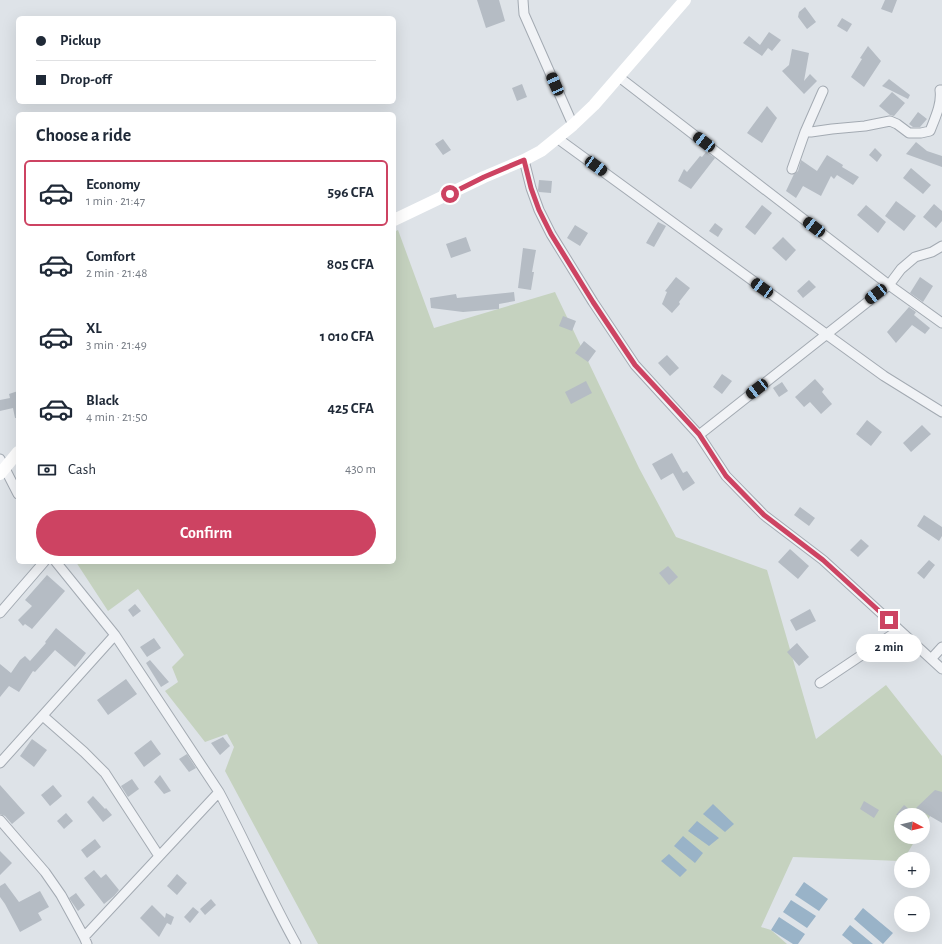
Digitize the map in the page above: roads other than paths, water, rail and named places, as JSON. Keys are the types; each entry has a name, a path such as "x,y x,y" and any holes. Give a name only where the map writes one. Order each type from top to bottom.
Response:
{"main road":[{"path":"396,219 484,177 524,160 557,138 594,105 685,0"},
{"path":"2,467 16,454"}],"street":[{"path":"523,0 524,14 573,125"},
{"path":"619,77 889,285 942,323"},
{"path":"805,132 890,122 897,124 909,133 930,131 937,114 941,97 940,90 942,90"},
{"path":"792,169 805,132 823,91"},
{"path":"557,138 884,376 942,412"},
{"path":"524,160 531,188 539,210 551,234 593,302 635,365 699,434 726,476 764,515 823,560 942,669"},
{"path":"699,434 889,285 902,269 915,257 932,252 942,246"},
{"path":"2,467 16,491"},
{"path":"0,613 42,564"},
{"path":"58,564 115,635 219,792 232,815 276,908 296,944"},
{"path":"820,683 900,630"},
{"path":"0,763 115,635"},
{"path":"931,659 942,647"},
{"path":"43,716 84,752 105,773 159,856"},
{"path":"0,820 45,872 61,895 86,940 159,856 219,792"}],"water":[{"path":"713,804 734,824 725,832 703,814"},
{"path":"697,821 719,838 709,846 688,831"},
{"path":"683,836 703,853 695,863 674,846"},
{"path":"669,854 687,870 680,877 661,861"},
{"path":"804,882 828,899 819,911 795,895"},
{"path":"791,900 816,916 807,928 783,912"},
{"path":"863,908 893,933 883,944 854,919"},
{"path":"779,917 805,934 798,944 793,944 771,930"},
{"path":"850,925 873,944 853,944 842,935"}]}
